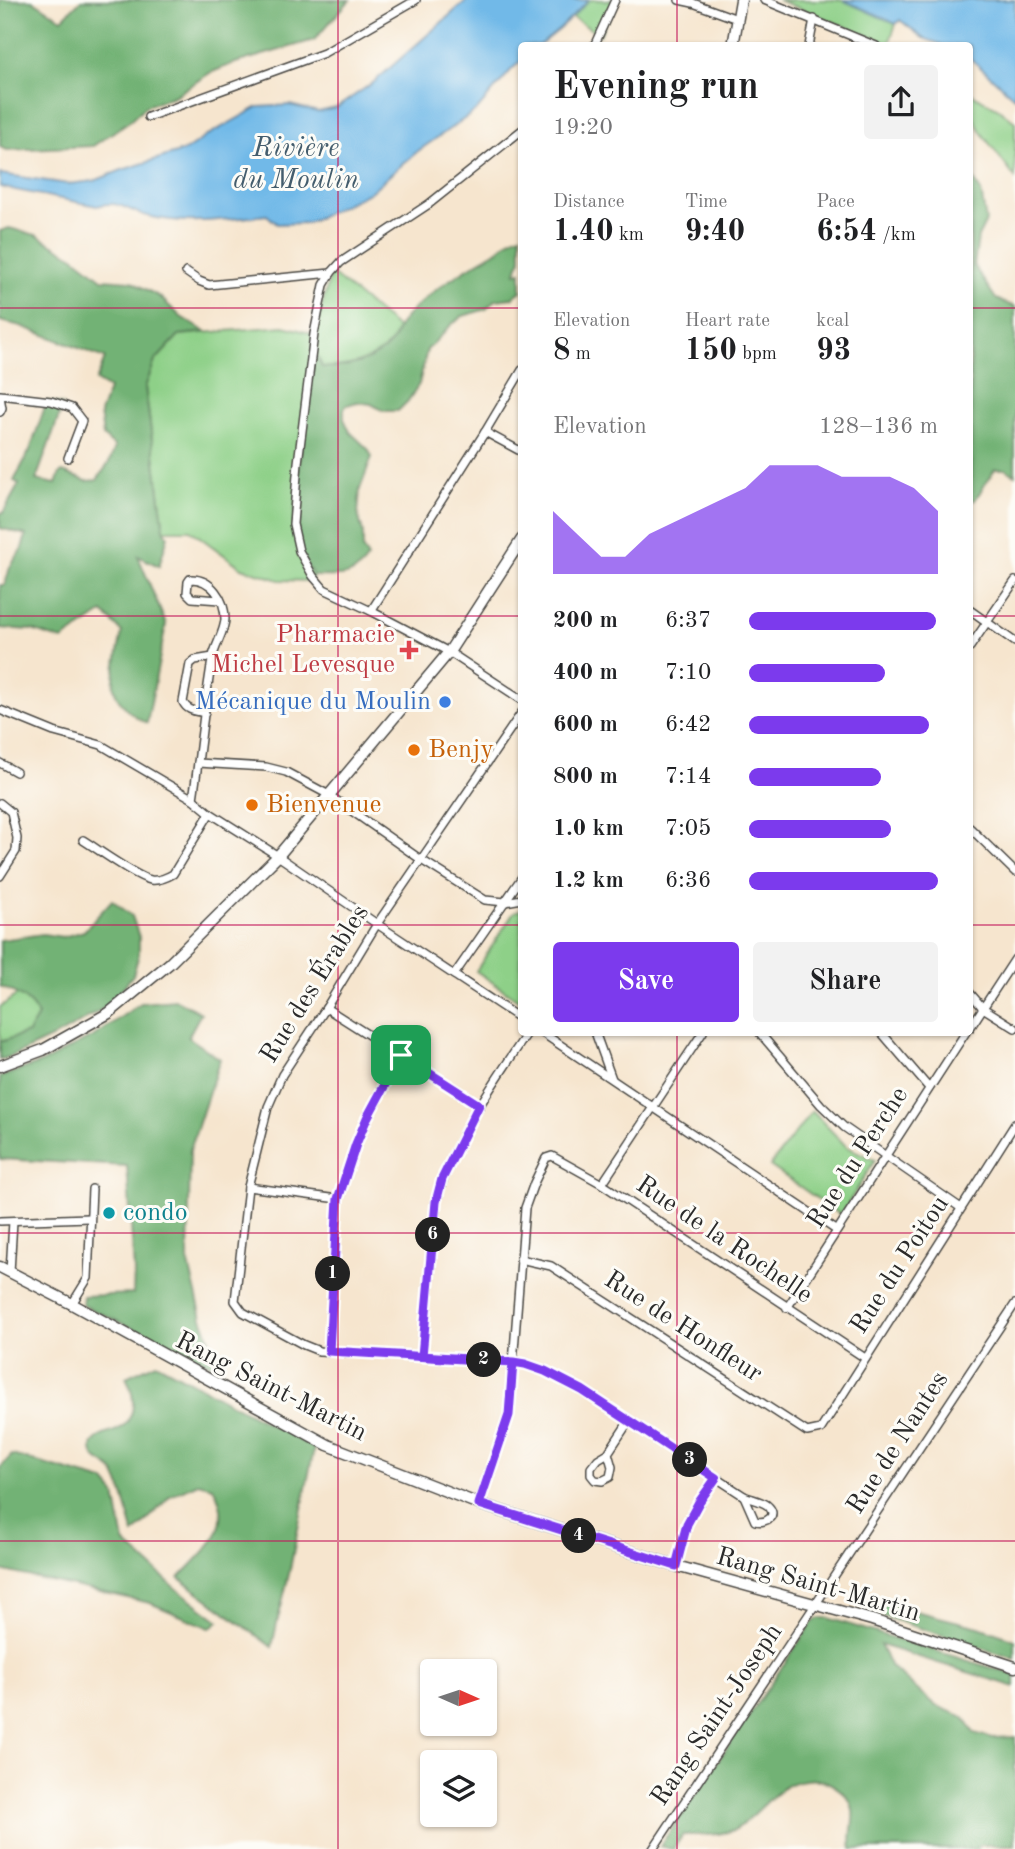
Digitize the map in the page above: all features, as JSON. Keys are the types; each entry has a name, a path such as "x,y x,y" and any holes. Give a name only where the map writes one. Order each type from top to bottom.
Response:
{"street":[{"path":"148,117 324,53 416,0"},
{"path":"596,42 615,0"},
{"path":"679,0 737,19"},
{"path":"734,42 741,0"},
{"path":"764,0 867,42"},
{"path":"810,42 814,19"},
{"path":"518,133 429,204 341,262 324,285 314,334 293,524 299,551 324,589 449,652 518,697"},
{"path":"186,272 209,285 331,273"},
{"path":"371,611 518,377"},
{"path":"0,412 0,396 51,401 72,408 82,421 68,458"},
{"path":"485,432 518,450"},
{"path":"0,1066 43,1050 109,1013 170,963 278,856 449,652 518,544"},
{"path":"193,799 213,657 225,619 219,594 211,586 201,579 190,579 188,582 187,593 192,598 220,600"},
{"path":"973,642 1015,581"},
{"path":"973,612 1015,642"},
{"path":"205,713 185,707 184,691 190,664 195,660 213,657"},
{"path":"0,710 54,732 101,744 193,799 210,813 518,1017"},
{"name":"Rue des Érables","path":"329,1351 319,1351 304,1345 243,1312 235,1301 248,1187 268,1107 282,1075 377,924 518,718"},
{"path":"0,763 16,772"},
{"path":"198,764 266,767 286,772 329,794 485,900 505,902 518,900"},
{"path":"0,803 10,812 17,838 16,851 0,876"},
{"path":"83,840 142,877 164,879 173,874 210,813"},
{"path":"973,831 1015,872"},
{"path":"454,975 518,883"},
{"path":"973,1023 1015,960"},
{"path":"973,996 983,1008 1015,1028"},
{"path":"326,1008 479,1105"},
{"path":"422,1356 436,1202 442,1179 479,1105 525,1036"},
{"path":"547,1036 836,1230"},
{"path":"596,1036 612,1080"},
{"path":"602,1184 701,1036"},
{"path":"762,1036 821,1105 844,1127 961,1208"},
{"path":"884,1036 929,1088"},
{"name":"Rue du Perche","path":"787,1308 963,1036"},
{"path":"401,1055 363,1126 338,1199 329,1351 513,1362 545,1371 582,1390 744,1496"},
{"name":"Rue du Poitou","path":"821,1429 1015,1124"},
{"name":"Rue de la Rochelle","path":"520,1259 525,1208 546,1158 552,1156 602,1184 865,1358"},
{"path":"248,1187 338,1199"},
{"path":"72,1304 88,1278 92,1189"},
{"path":"0,1221 89,1218"},
{"path":"10,1272 13,1221"},
{"path":"479,1504 509,1415 520,1259"},
{"name":"Rue de Honfleur","path":"520,1259 551,1266 807,1432 821,1429"},
{"name":"Rang Saint-Martin","path":"0,1267 328,1445 479,1504 676,1566 872,1620 1015,1667"},
{"name":"Rue de Nantes","path":"816,1605 1015,1304"},
{"path":"608,1453 629,1421"},
{"path":"676,1566 687,1524 716,1478"},
{"name":"Rang Saint-Joseph","path":"653,1849 816,1605"}],"green space":[{"path":"0,0 32,0 62,19 81,0 350,0 314,40 210,73 174,96 146,106 131,120 93,146 6,150 0,147"},
{"path":"589,0 615,0 600,35 572,17"},
{"path":"778,0 843,0 896,24 890,42"},
{"path":"973,95 999,109 1015,122 1015,178 973,117"},
{"path":"973,179 981,191 986,221 978,237 974,266 996,299 1015,307 1015,475 1005,469 995,469 975,500"},
{"path":"9,228 36,235 74,257 102,279 131,281 160,297 181,317 206,332 179,335 155,361 145,387 164,529 168,536 159,566 138,556 166,624 147,723 127,709 114,688 122,632 103,612 62,640 32,630 0,628 0,585 5,585 10,567 22,549 26,535 0,528 0,513 3,513 19,484 14,481 30,450 47,401 63,405 36,480 56,484 63,472 86,481 97,480 110,461 115,447 103,436 100,413 109,389 96,381 105,358 21,326 0,321 0,231"},
{"path":"517,236 518,293 512,298 496,300 486,309 463,316 451,325 427,350 419,384 398,411 384,411 371,404 357,402 344,409 344,419 350,432 368,449 372,457 360,489 358,514 363,533 363,549 368,558 356,571 344,576 313,576 299,551 293,525 314,334 316,353 322,367 350,365 377,355 395,338 404,319 435,290"},
{"path":"331,273 398,328 394,338 378,354 344,366 322,367 316,353 315,339 313,576 310,581 279,580 242,568 190,530 164,530 145,387 155,361 179,335 284,326 314,334"},
{"path":"112,900 132,916 139,937 139,954 133,975 109,1005 60,1034 0,1060 0,1042 28,1033 38,1016 27,1001 0,986 0,940 43,934 63,937 84,931"},
{"path":"518,911 518,1000 476,971 514,912"},
{"path":"18,994 30,1003 38,1016 28,1033 0,1042 0,1007"},
{"path":"176,1000 201,1013 188,1037 220,1059 190,1150 188,1260 202,1318 221,1369 82,1305 83,1296 133,1294 127,1166 0,1159 0,1077 43,1062 94,1036 141,1003"},
{"path":"812,1111 847,1147 875,1160 841,1215 770,1166"},
{"path":"156,1363 314,1448 272,1647 179,1578 208,1548 220,1526 219,1502 213,1487 198,1483 170,1496 134,1534 117,1478 93,1453 95,1440 122,1427 130,1416 133,1403 126,1377"},
{"path":"12,1455 104,1481 115,1494 124,1542 173,1586 219,1621 210,1628 150,1603 0,1570 0,1468"},
{"path":"883,1603 979,1627 1015,1640 1015,1659 876,1614"},
{"path":"819,1618 828,1618 1015,1675 1015,1687 880,1645 891,1667 936,1706 964,1717 974,1733 992,1738 1015,1737 1015,1845 979,1845 977,1849 852,1849 853,1812 850,1801 829,1783 809,1780 790,1784 782,1789 736,1829 716,1834 683,1835 673,1849 660,1846 812,1623"}],"water":[{"name":"Rivière du Moulin","path":"467,0 589,0 544,42 518,42 518,64 477,110 418,151 369,193 307,223 277,224 267,215 177,221 141,214 117,205 97,206 0,187 0,174 68,184 94,181 186,150 258,107 290,105 318,112 336,108 374,82"},
{"path":"843,0 1015,0 1015,98 973,61 973,42 934,42 923,38 900,20 896,24"}],"place":[{"name":"Pharmacie Michel Levesque","path":"409,650"},
{"name":"Mécanique du Moulin","path":"445,702"},
{"name":"Benjy","path":"414,750"},
{"name":"Bienvenue","path":"252,805"},
{"name":"condo","path":"109,1213"}],"route":[{"path":"401,1055 367,1118 338,1199 329,1351 513,1362 545,1371 582,1390 716,1478 687,1524 676,1566 479,1504 509,1415 513,1362 422,1356 436,1202 442,1179 479,1105 401,1055"}]}
